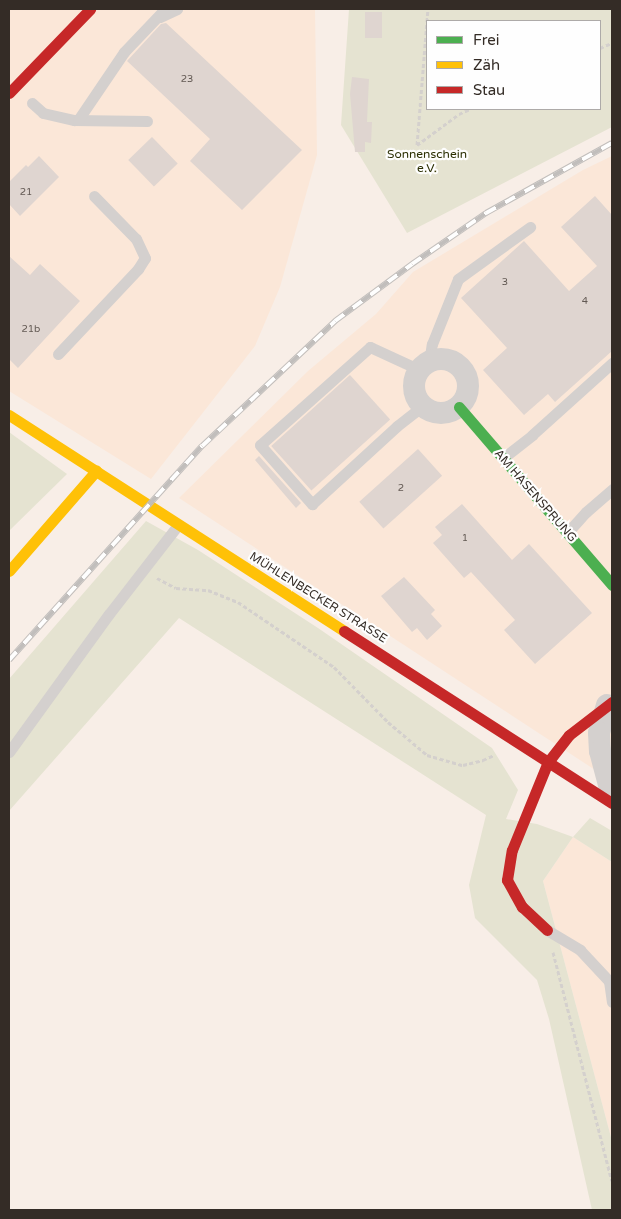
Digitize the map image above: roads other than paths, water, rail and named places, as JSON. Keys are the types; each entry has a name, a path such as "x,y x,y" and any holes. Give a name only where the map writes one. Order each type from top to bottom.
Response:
{"main road":[{"path":"9,92 90,9"},
{"name":"AM HASENSPRUNG","path":"459,407 612,585"},
{"name":"MÜHLENBECKER STRASSE","path":"9,415 612,803"},
{"path":"9,571 96,471"},
{"path":"547,930 522,907 507,880 512,850 548,762 569,735 610,704"}],"street":[{"path":"442,359 454,362 464,371 468,384 466,396 459,407 447,413 434,412 423,406 416,395 415,382 424,366 442,359"},
{"path":"610,704 600,733 600,751 612,796"}],"lane":[{"path":"78,120 124,52 165,9"},
{"path":"154,20 177,9"},
{"path":"32,103 43,112 78,120 146,121"},
{"path":"58,354 138,269 145,258 136,240 94,196"},
{"path":"423,406 397,426 312,504 260,445 370,347 424,366 458,279 530,227"},
{"path":"502,458 532,435 612,364"},
{"path":"567,533 586,512 612,489"},
{"path":"9,752 109,614 145,571 178,525"},
{"path":"547,930 580,950 611,981 612,1002"}],"railway":[{"path":"9,660 202,446 335,321 412,264 486,213 612,143"}],"park label":[{"name":"Sonnenschein e.V.","path":"427,162"}]}
